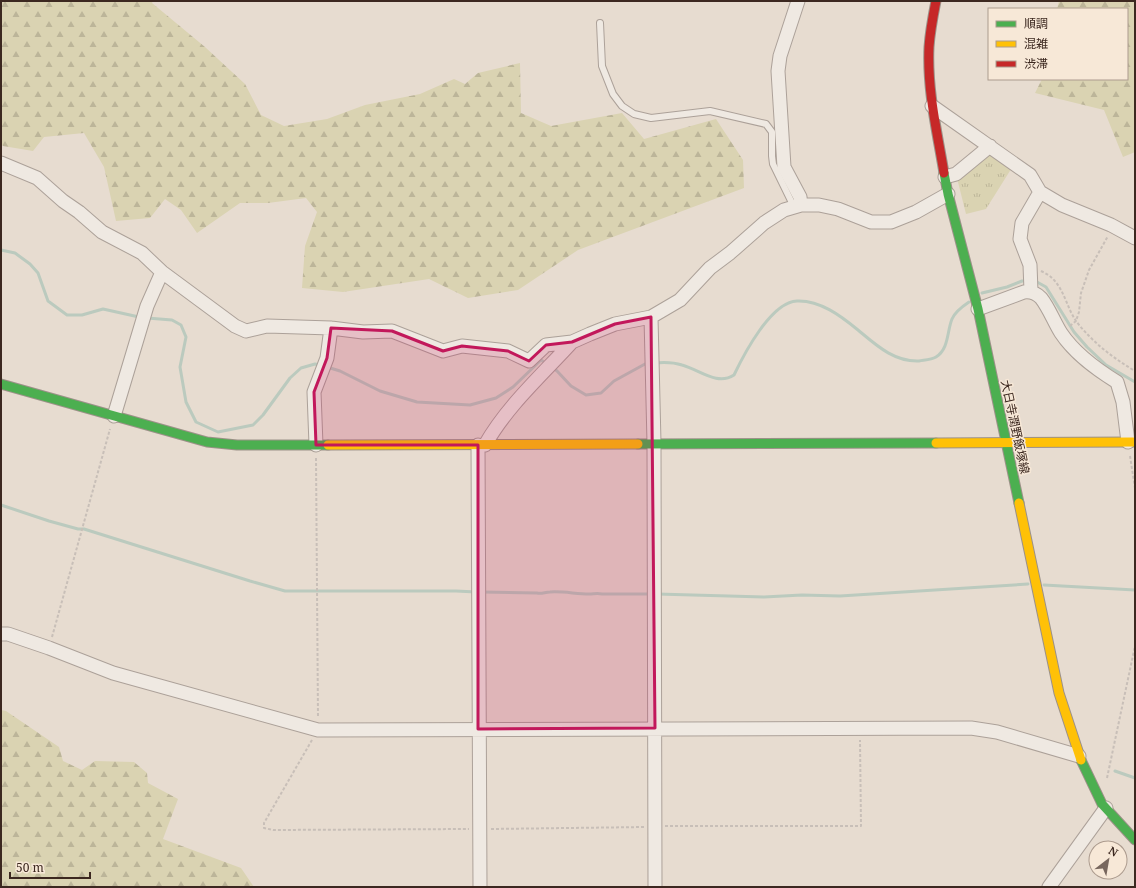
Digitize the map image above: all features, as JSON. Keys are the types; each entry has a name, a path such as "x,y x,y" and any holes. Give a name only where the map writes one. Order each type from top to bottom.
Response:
{"street":[{"path":"797,206 800,197 784,167 778,71 780,56 798,1"},
{"name":"大日寺潤野飯塚線","path":"936,1 929,46 929,73 932,106 948,194 978,309 1059,693 1079,756 1102,804 1135,840"},
{"path":"932,106 1030,175 1040,192 1062,205 1114,227 1135,238"},
{"path":"945,177 956,174 990,146"},
{"path":"1,163 38,178 62,201 79,212 102,232 142,252 162,272 236,326 246,331 268,326 331,328 363,332 392,331 443,351 462,346 508,351 529,361 546,345 572,342 615,324 650,317 680,300 710,268 730,253 764,223 784,210 797,206 819,205 838,209 870,222 891,222 916,212 948,194"},
{"path":"1031,291 1030,265 1020,238 1022,223 1040,192"},
{"path":"114,416 147,306 162,272"},
{"path":"1,384 207,442 238,445 654,443 1006,444 1132,442 1117,382 1095,369 1061,334 1040,297 1031,291 1024,292 978,309"},
{"path":"650,317 654,443 655,887"},
{"path":"316,445 314,392 327,358 331,328"},
{"path":"480,887 478,729 481,445 512,406 572,342"},
{"path":"1,634 8,634 49,648 113,673 318,730 971,728 997,732 1079,756"},
{"path":"1049,887 1106,808"}],"lane":[{"path":"600,23 602,66 613,94 622,106 634,114 652,118 710,111 766,124 772,132 773,164 797,206"}],"path":[{"path":"1076,321 1079,312 1081,293 1089,270 1100,248 1114,227"},
{"path":"1030,272 1041,271 1051,278 1058,286 1076,321 1100,348 1135,371"},
{"path":"49,648 114,416"},
{"path":"1132,442 1135,488"},
{"path":"316,445 318,730 264,822 264,828 273,830 655,826 861,826 860,728"},
{"path":"1106,784 1135,646"}],"highlighted area":[{"path":"651,317 655,728 478,729 478,445 316,445 314,392 327,358 331,328 392,331 443,351 462,346 508,351 529,361 546,345 572,342 615,324"}],"green space":[{"path":"1,1 153,1 152,3 205,47 245,84 261,115 284,126 327,119 365,105 420,94 454,79 465,84 478,73 520,63 521,113 551,126 622,113 644,139 716,119 743,160 744,188 578,250 518,290 468,298 429,279 343,292 302,288 305,246 317,212 306,198 268,203 240,203 197,233 181,210 165,199 150,218 116,221 104,167 84,133 44,137 33,151 3,146 1,144"},
{"path":"1059,1 1135,1 1135,152 1123,157 1104,110 1035,93 1042,80 1128,80 1128,8 1057,8"},
{"path":"989,152 1013,166 986,209 966,214 957,178"},
{"path":"1,710 6,711 59,747 63,761 82,770 95,761 134,762 147,773 148,783 178,799 163,839 241,868 254,887 1,887"}],"waterway":[{"path":"1,250 15,253 30,264 38,273 48,301 67,315 82,315 103,309 139,317"},
{"path":"982,293 1007,287 1022,281 1028,281"},
{"path":"1034,282 1046,287 1074,332 1087,347 1106,365 1135,382"},
{"path":"654,363 675,363 715,378 728,378 734,375 751,343 768,319 787,304 797,301 814,303 830,310 845,319 879,347 893,356 910,361 930,359 940,354 947,340 953,316 959,309 969,302"},
{"path":"147,318 172,320 181,325 186,337 180,367 186,402 196,422 218,432 253,425 263,415 290,378 301,368 315,364 320,365"},
{"path":"327,367 340,371 380,391 417,402 470,405 496,398 513,387 541,360 547,364"},
{"path":"552,367 571,386 586,395 601,393 614,381 645,364 649,364"},
{"path":"1,505 49,521 78,529 84,529 285,591 476,592"},
{"path":"657,594 764,597 802,595 840,596 1028,584"},
{"path":"1044,585 1135,590"},
{"path":"482,592 651,594"},
{"path":"1115,771 1135,778"}],"traffic: fast":[{"path":"944,173 948,194 978,309 1019,503"},
{"path":"1,384 207,442 237,445 328,445"},
{"path":"638,444 936,443"},
{"path":"1081,760 1102,804 1135,840"}],"traffic: slow":[{"path":"936,443 1135,442"},
{"path":"328,445 638,444"},
{"path":"1019,503 1059,693 1081,760"}],"traffic: jam":[{"path":"936,1 929,41 929,63 933,110 944,173"}]}
